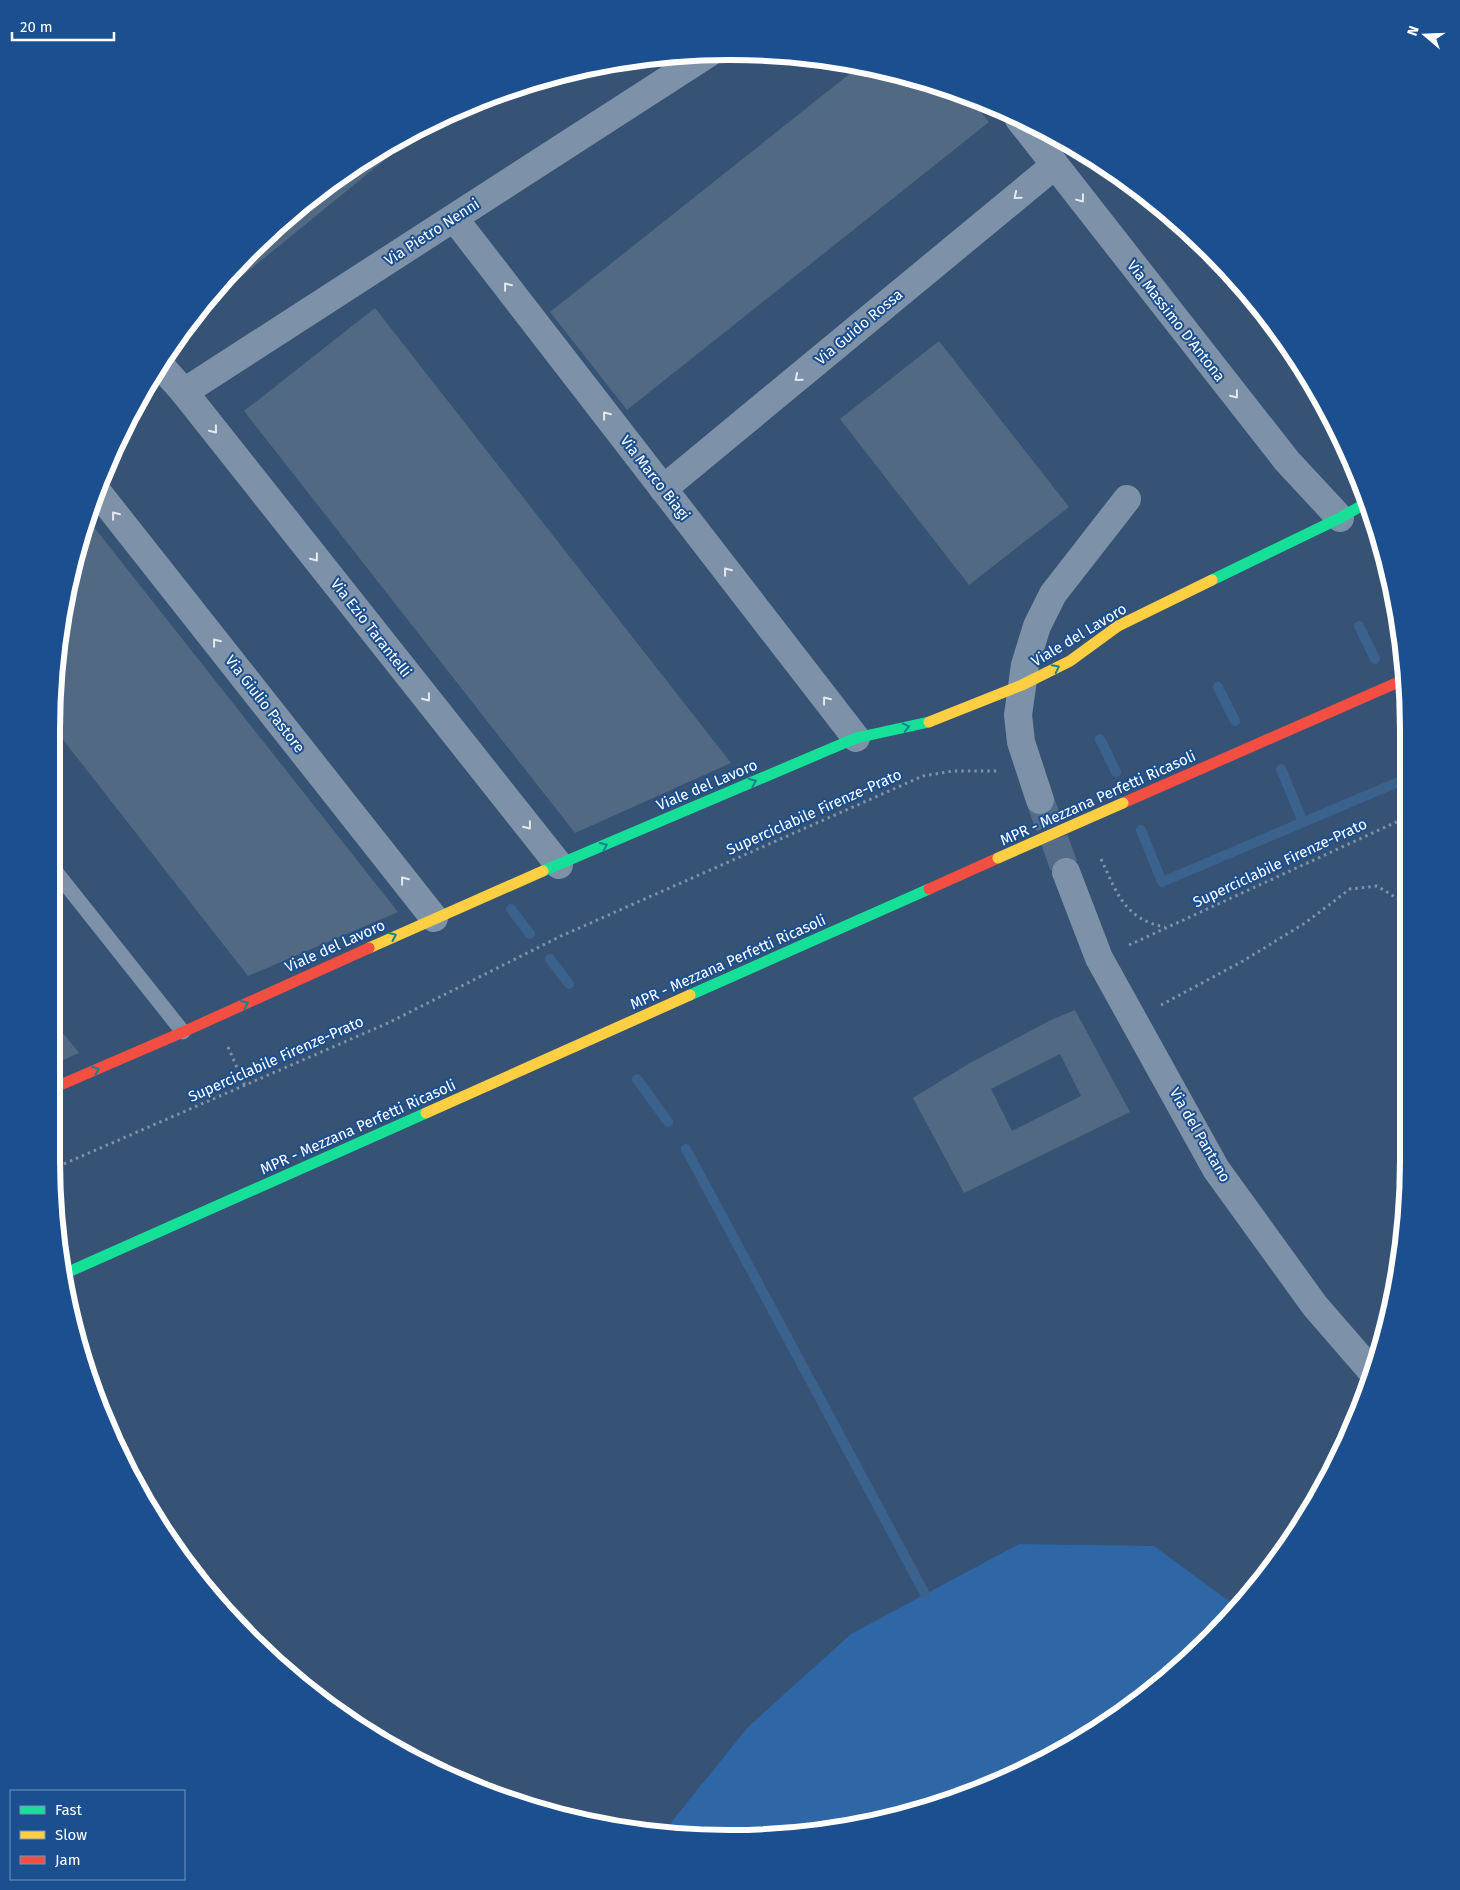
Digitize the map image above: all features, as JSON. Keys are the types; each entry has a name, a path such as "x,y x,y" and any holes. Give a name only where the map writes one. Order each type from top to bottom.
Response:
{"street":[{"name":"Via Pietro Nenni","path":"184,392 697,61"},
{"name":"Via Massimo D'Antona","path":"1028,130 1287,461 1340,518"},
{"name":"Via Guido Rossa","path":"663,489 1054,164"},
{"name":"Via Marco Biagi","path":"454,218 856,738"},
{"path":"165,371 184,392"},
{"name":"Via Ezio Tarantelli","path":"184,392 559,865"},
{"name":"Via Giulio Pastore","path":"102,498 434,918"},
{"path":"1040,800 1021,742 1018,714 1025,665 1037,626 1054,594 1127,499"},
{"name":"Viale del Lavoro","path":"60,1086 434,918 856,738 937,720 1022,685 1070,661 1118,626 1361,506"},
{"name":"MPR - Mezzana Perfetti Ricasoli","path":"70,1272 998,858 1399,682"},
{"name":"Via del Pantano","path":"1066,872 1099,958 1216,1169 1315,1306 1367,1366"}],"lane":[{"path":"60,877 183,1032"}],"path":[{"name":"Superciclabile Firenze-Prato","path":"60,1166 388,1023 561,936 923,776 953,771 1004,770 1026,762"},
{"name":"Superciclabile Firenze-Prato","path":"1099,958 1400,820"},
{"path":"1101,859 1119,896 1128,909 1139,918 1152,924 1167,927"},
{"path":"1135,1021 1181,993 1243,961 1305,923 1350,889 1377,886 1400,900"},
{"path":"214,1017 245,1086"}],"shaded area":[{"path":"1019,1544 1154,1546 1232,1604 1172,1664 1138,1692 1065,1740 1026,1761 986,1779 903,1807 861,1817 817,1824 774,1829 730,1830 668,1827 748,1727 851,1634"}],"building":[{"path":"852,72 903,83 978,108 989,122 627,410 550,312"},
{"path":"400,147 223,292 256,256 322,198"},
{"path":"375,308 731,763 575,833 244,411"},
{"path":"939,341 1069,507 969,585 840,419"},
{"path":"93,526 398,912 248,976 60,736 61,686 66,643 73,599"},
{"path":"1075,1010 1130,1112 964,1193 913,1098 968,1064 1049,1021","holes":["1060,1054 1081,1096 1012,1131 991,1089"]},
{"path":"60,1029 79,1053 60,1061"}],"waterway":[{"path":"1359,626 1375,659"},
{"path":"1218,687 1235,721"},
{"path":"1100,739 1116,772"},
{"path":"1281,769 1303,822"},
{"path":"1141,830 1162,882 1400,781"},
{"path":"511,909 530,934"},
{"path":"550,959 569,984"},
{"path":"637,1079 668,1122"},
{"path":"686,1149 925,1594"}],"tunnel":[{"path":"1040,800 1066,872"}],"traffic: fast":[{"path":"1212,580 1361,506"},
{"path":"543,871 856,738 929,722"},
{"path":"690,995 929,889"},
{"path":"70,1271 426,1113"}],"traffic: slow":[{"path":"929,722 1022,685 1070,661 1118,626 1212,580"},
{"path":"998,858 1123,803"},
{"path":"369,948 543,871"},
{"path":"426,1113 690,995"}],"traffic: jam":[{"path":"1123,803 1399,682"},
{"path":"929,889 998,858"},
{"path":"60,1085 369,948"}]}
